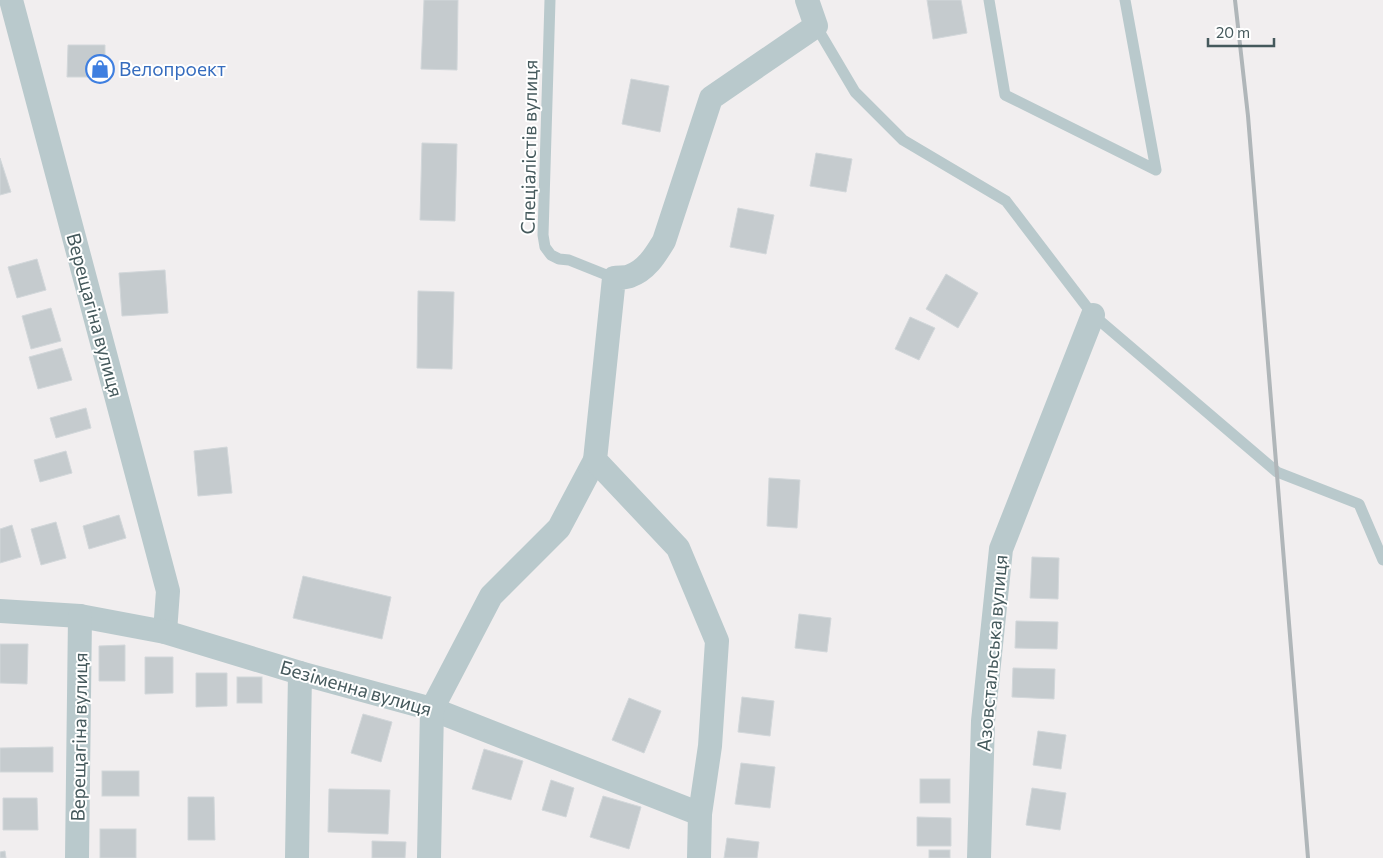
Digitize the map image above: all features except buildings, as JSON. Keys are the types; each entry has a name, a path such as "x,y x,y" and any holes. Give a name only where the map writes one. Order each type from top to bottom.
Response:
{"street":[{"name":"Верещагіна вулиця","path":"11,0 168,591 165,632"},
{"path":"429,858 432,709 491,596 559,528 595,460 614,278 630,276 642,269 655,257 664,241 711,98 816,26 806,0"},
{"name":"Азовстальська вулиця","path":"979,858 982,721 1001,549 1093,315"},
{"path":"595,460 678,548 717,641 710,746 700,814 699,858"},
{"name":"Безіменна вулиця","path":"0,611 80,616 165,632 300,673 432,709 700,814"},
{"name":"Верещагіна вулиця","path":"77,858 80,616"},
{"path":"296,858 300,673"}],"lane":[{"name":"Спеціалістів вулиця","path":"550,0 543,235 545,247 551,255 558,259 569,260 614,278"},
{"path":"989,0 1006,95 1156,170 1124,0"},
{"path":"816,26 855,92 903,140 1006,201 1093,315 1277,472 1359,504 1383,560"}],"railway":[{"path":"1235,0 1248,116 1308,858"}],"place":[{"name":"Велопроект","path":"100,69"}]}
